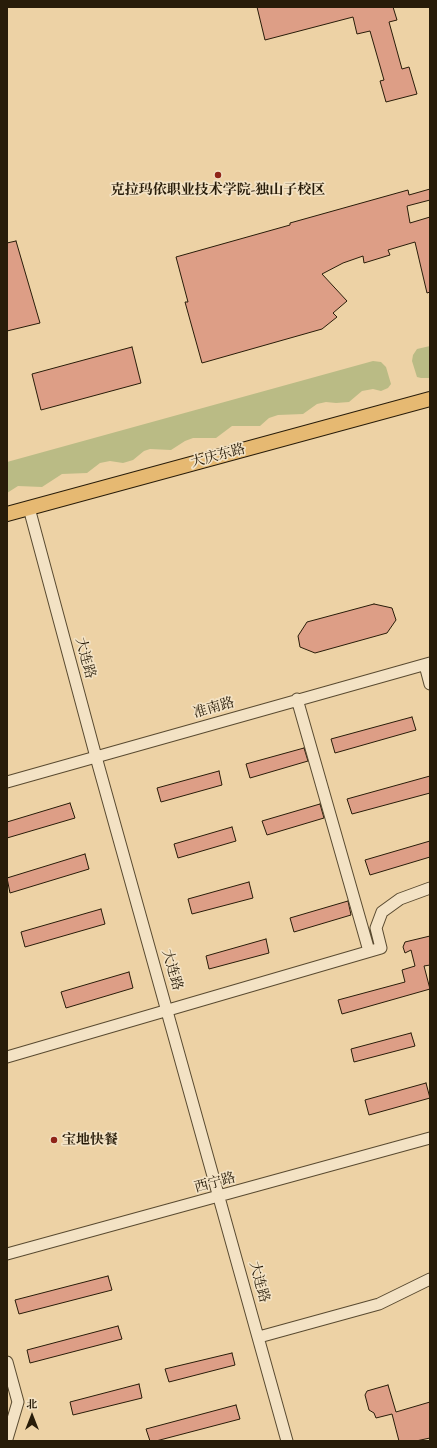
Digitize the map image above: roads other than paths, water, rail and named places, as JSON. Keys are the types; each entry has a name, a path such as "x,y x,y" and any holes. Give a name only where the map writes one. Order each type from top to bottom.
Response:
{"main road":[{"name":"大庆东路","path":"7,514 430,399"}],"street":[{"name":"大连路","path":"29,508 96,757 287,1441"},
{"name":"准南路","path":"7,782 427,664"},
{"path":"427,664 430,684"},
{"path":"297,700 369,951"},
{"path":"7,1057 381,948 376,928 382,912 400,899 430,888"},
{"name":"西宁路","path":"7,1254 220,1197 430,1138"},
{"path":"259,1337 379,1304 430,1279"},
{"path":"7,1362 18,1402 7,1439"}],"place":[{"name":"克拉玛依职业技术学院-独山子校区","path":"218,175"},
{"name":"宝地快餐","path":"54,1140"}]}
